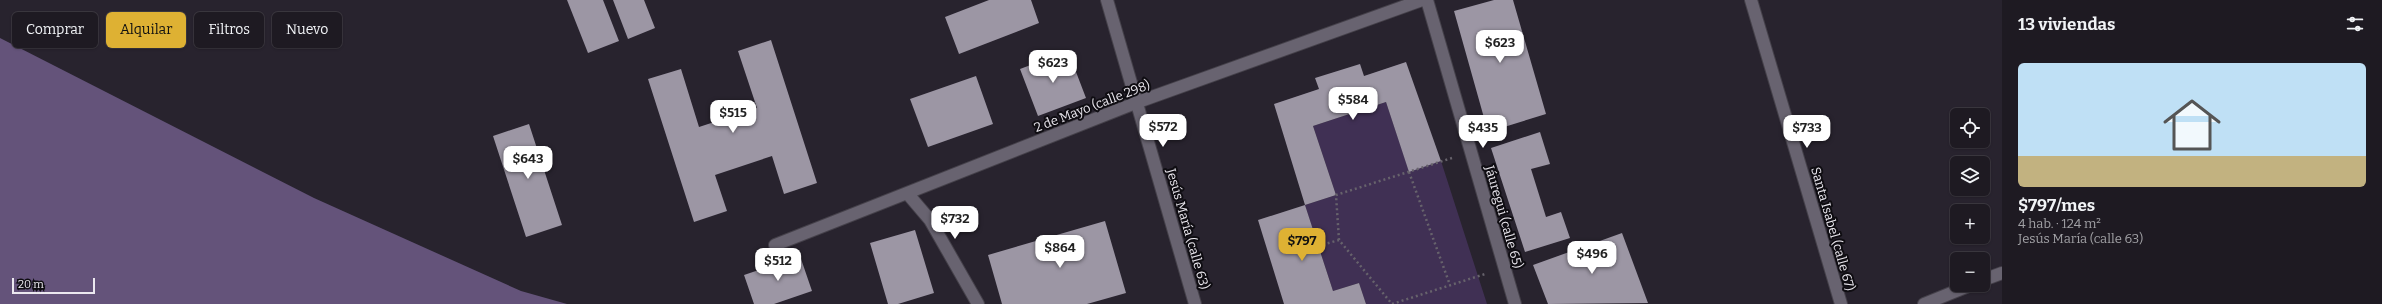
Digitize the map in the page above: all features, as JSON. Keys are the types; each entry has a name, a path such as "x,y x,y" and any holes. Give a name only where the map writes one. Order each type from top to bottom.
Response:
{"street":[{"name":"Jesús María (calle 63)","path":"1107,0 1138,102 1195,304"},
{"name":"2 de Mayo (calle 298)","path":"775,245 1138,102 1422,0"},
{"name":"Jáuregui (calle 65)","path":"1427,0 1515,304"},
{"name":"Santa Isabel (calle 67)","path":"1751,0 1841,304"},
{"path":"907,193 930,220 978,304"},
{"path":"1990,277 2002,273"},
{"path":"1924,304 1954,292"}],"path":[{"path":"1471,153 1336,195 1339,240 1392,304 1504,266"},
{"path":"1409,172 1450,285"},
{"path":"1318,246 1339,240"}],"shaded area":[{"path":"0,38 12,44 12,48 20,48 314,198 521,291 567,304 0,304"},
{"path":"1386,102 1409,171 1441,161 1487,304 1366,304 1359,283 1333,291 1305,205 1336,195 1313,126"}],"building":[{"path":"567,0 603,0 619,41 588,53"},
{"path":"613,0 644,0 655,28 628,39"},
{"path":"989,0 1031,0 1039,23 959,54 945,17"},
{"path":"1494,0 1513,0 1546,114 1488,132 1454,11"},
{"path":"771,40 817,183 784,194 772,156 715,175 727,211 694,222 648,79 681,69 699,127 757,108 738,51"},
{"path":"1068,51 1086,98 1038,116 1020,69"},
{"path":"1406,62 1441,161 1409,172 1386,102 1313,126 1336,195 1305,205 1274,104 1319,89 1315,78 1360,64 1364,76"},
{"path":"976,76 993,124 928,147 910,99"},
{"path":"529,124 562,225 526,237 493,136"},
{"path":"1540,132 1550,164 1531,169 1546,217 1561,212 1570,238 1525,252 1491,148"},
{"path":"1305,205 1333,291 1359,283 1366,304 1284,304 1258,220"},
{"path":"1105,221 1126,293 1087,304 1002,304 988,255"},
{"path":"915,230 934,293 898,304 888,304 870,243"},
{"path":"1622,233 1648,303 1548,304 1533,265"},
{"path":"800,256 812,291 774,304 754,304 744,275"}]}
